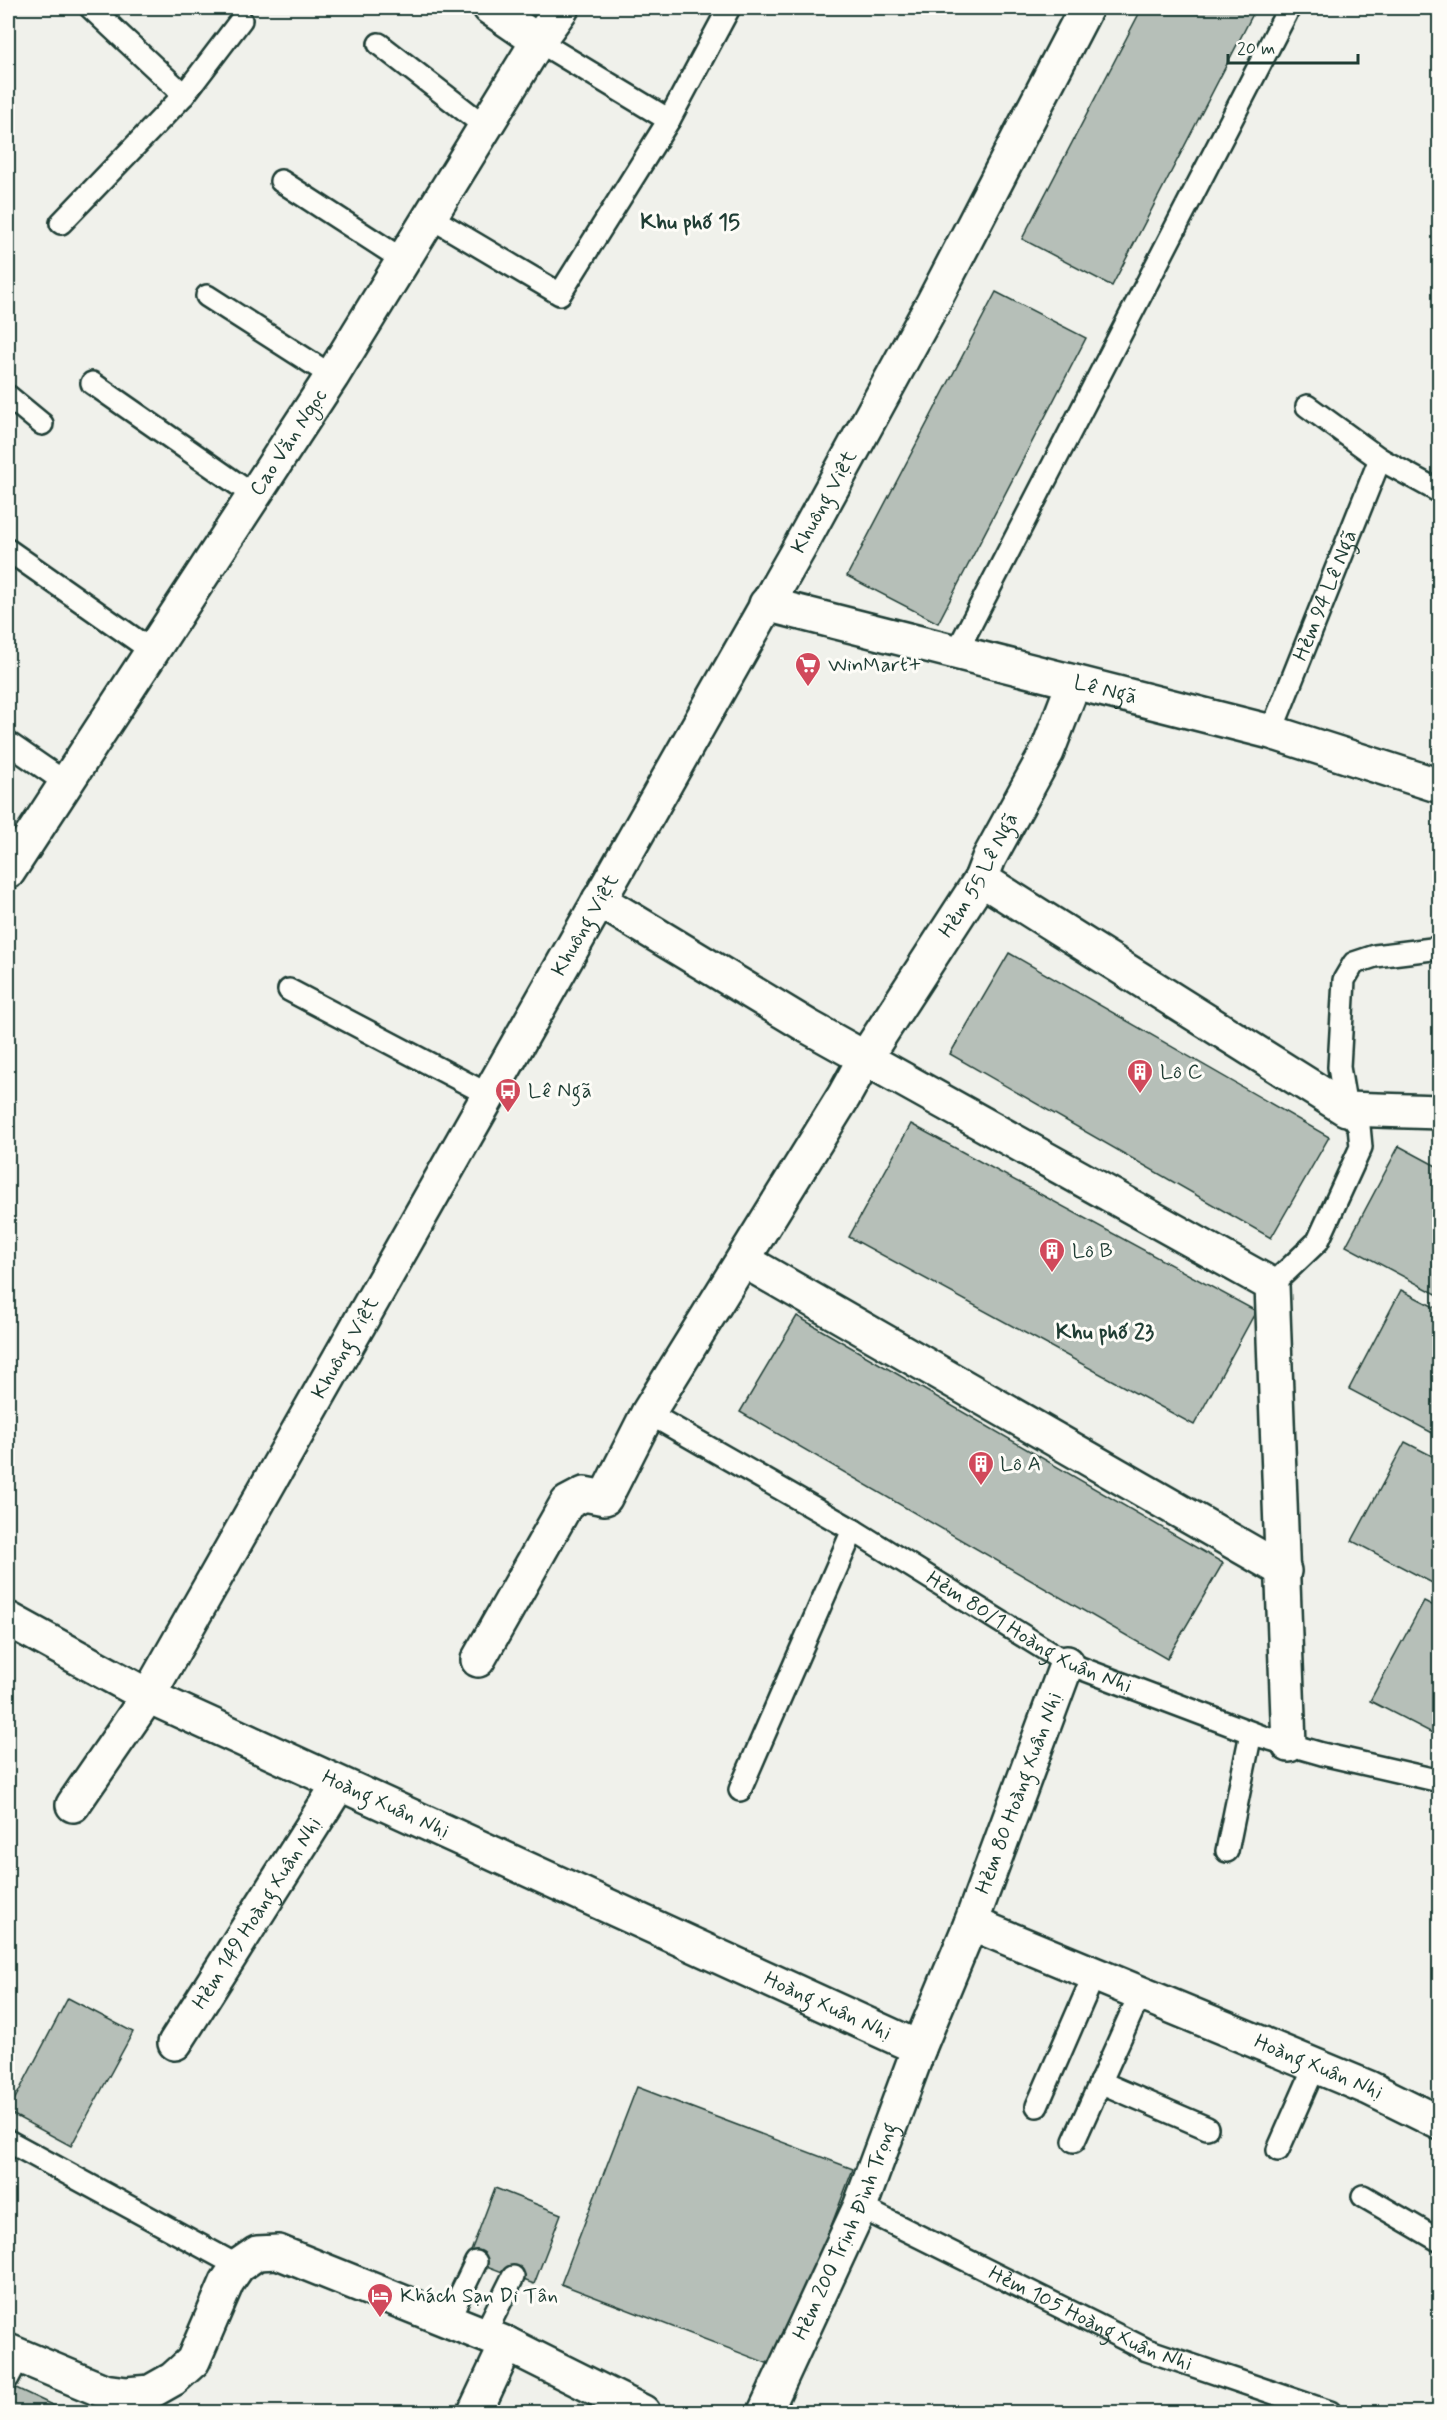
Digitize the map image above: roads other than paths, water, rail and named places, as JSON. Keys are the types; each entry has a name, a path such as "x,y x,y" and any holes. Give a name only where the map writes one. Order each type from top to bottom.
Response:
{"street":[{"path":"490,8 538,41"},
{"name":"Cao Văn Ngọc","path":"8,872 332,376 538,41 562,8"},
{"name":"Khuông Việt","path":"72,1804 148,1696 489,1095 933,303 1086,8"},
{"name":"Lê Ngã","path":"766,604 1271,732 1440,786"},
{"name":"Hẻm 55 Lê Ngã","path":"478,1660 567,1503 584,1494 605,1498 648,1413 866,1058 981,879 989,858 1047,752 1074,682"},
{"path":"981,879 1346,1109 1440,1112"},
{"path":"599,900 809,1027 1272,1285 1289,1744"},
{"path":"744,1260 1284,1571"},
{"path":"10,1626 148,1696"},
{"name":"Hẻm 80 Hoàng Xuân Nhị","path":"971,1923 1067,1663"},
{"name":"Hoàng Xuân Nhị","path":"148,1696 919,2048"},
{"name":"Hẻm 149 Hoàng Xuân Nhị","path":"174,2043 339,1784"},
{"path":"919,2048 971,1923"},
{"name":"Hoàng Xuân Nhị","path":"971,1923 1369,2088 1440,2123"},
{"name":"Hẻm 200 Trịnh Đình Trọng","path":"765,2412 860,2207 919,2048"},
{"path":"11,2362 104,2391 127,2394 150,2392 173,2379 193,2361 227,2282 238,2266 257,2253 278,2252 495,2339 643,2412"},
{"path":"475,2412 495,2339"}],"lane":[{"path":"91,8 184,95"},
{"path":"430,217 560,294 669,120 729,8"},
{"path":"956,653 1289,8"},
{"path":"61,223 184,95 241,20"},
{"path":"538,41 669,120"},
{"path":"379,44 486,127"},
{"path":"281,181 403,260"},
{"path":"207,296 332,376"},
{"path":"92,383 253,495"},
{"path":"8,396 42,424"},
{"path":"1307,406 1380,459 1440,492"},
{"name":"Hẻm 94 Lê Ngã","path":"1271,732 1380,459"},
{"path":"8,550 152,651"},
{"path":"8,743 66,783"},
{"path":"1272,1285 1318,1241 1361,1147 1359,1126 1346,1109 1339,1067 1344,980 1354,963 1375,956 1440,948"},
{"path":"289,990 489,1095"},
{"name":"Hẻm 80/1 Hoàng Xuân Nhị","path":"648,1413 853,1530 1067,1663 1251,1733 1322,1754 1440,1781"},
{"path":"740,1790 853,1530"},
{"path":"1227,1851 1251,1733"},
{"path":"1037,2106 1094,1975"},
{"path":"1074,2140 1140,1994"},
{"path":"1278,2150 1315,2066"},
{"path":"1100,2082 1207,2128"},
{"path":"8,2141 238,2266"},
{"path":"1363,2196 1440,2241"},
{"name":"Hẻm 105 Hoàng Xuân Nhị","path":"860,2207 1147,2350 1330,2412"},
{"path":"447,2320 476,2262"},
{"path":"495,2339 513,2277"}],"place":[{"name":"WinMart+","path":"808,688"},
{"name":"Lô C","path":"1140,1095"},
{"name":"Lê Ngã","path":"508,1114"},
{"name":"Lô B","path":"1052,1274"},
{"name":"Lô A","path":"981,1487"},
{"name":"Khách Sạn Di Tân","path":"380,2319"}],"district":[{"name":"Khu phố 15","path":"690,223"},
{"name":"Khu phố 23","path":"1105,1333"}]}
